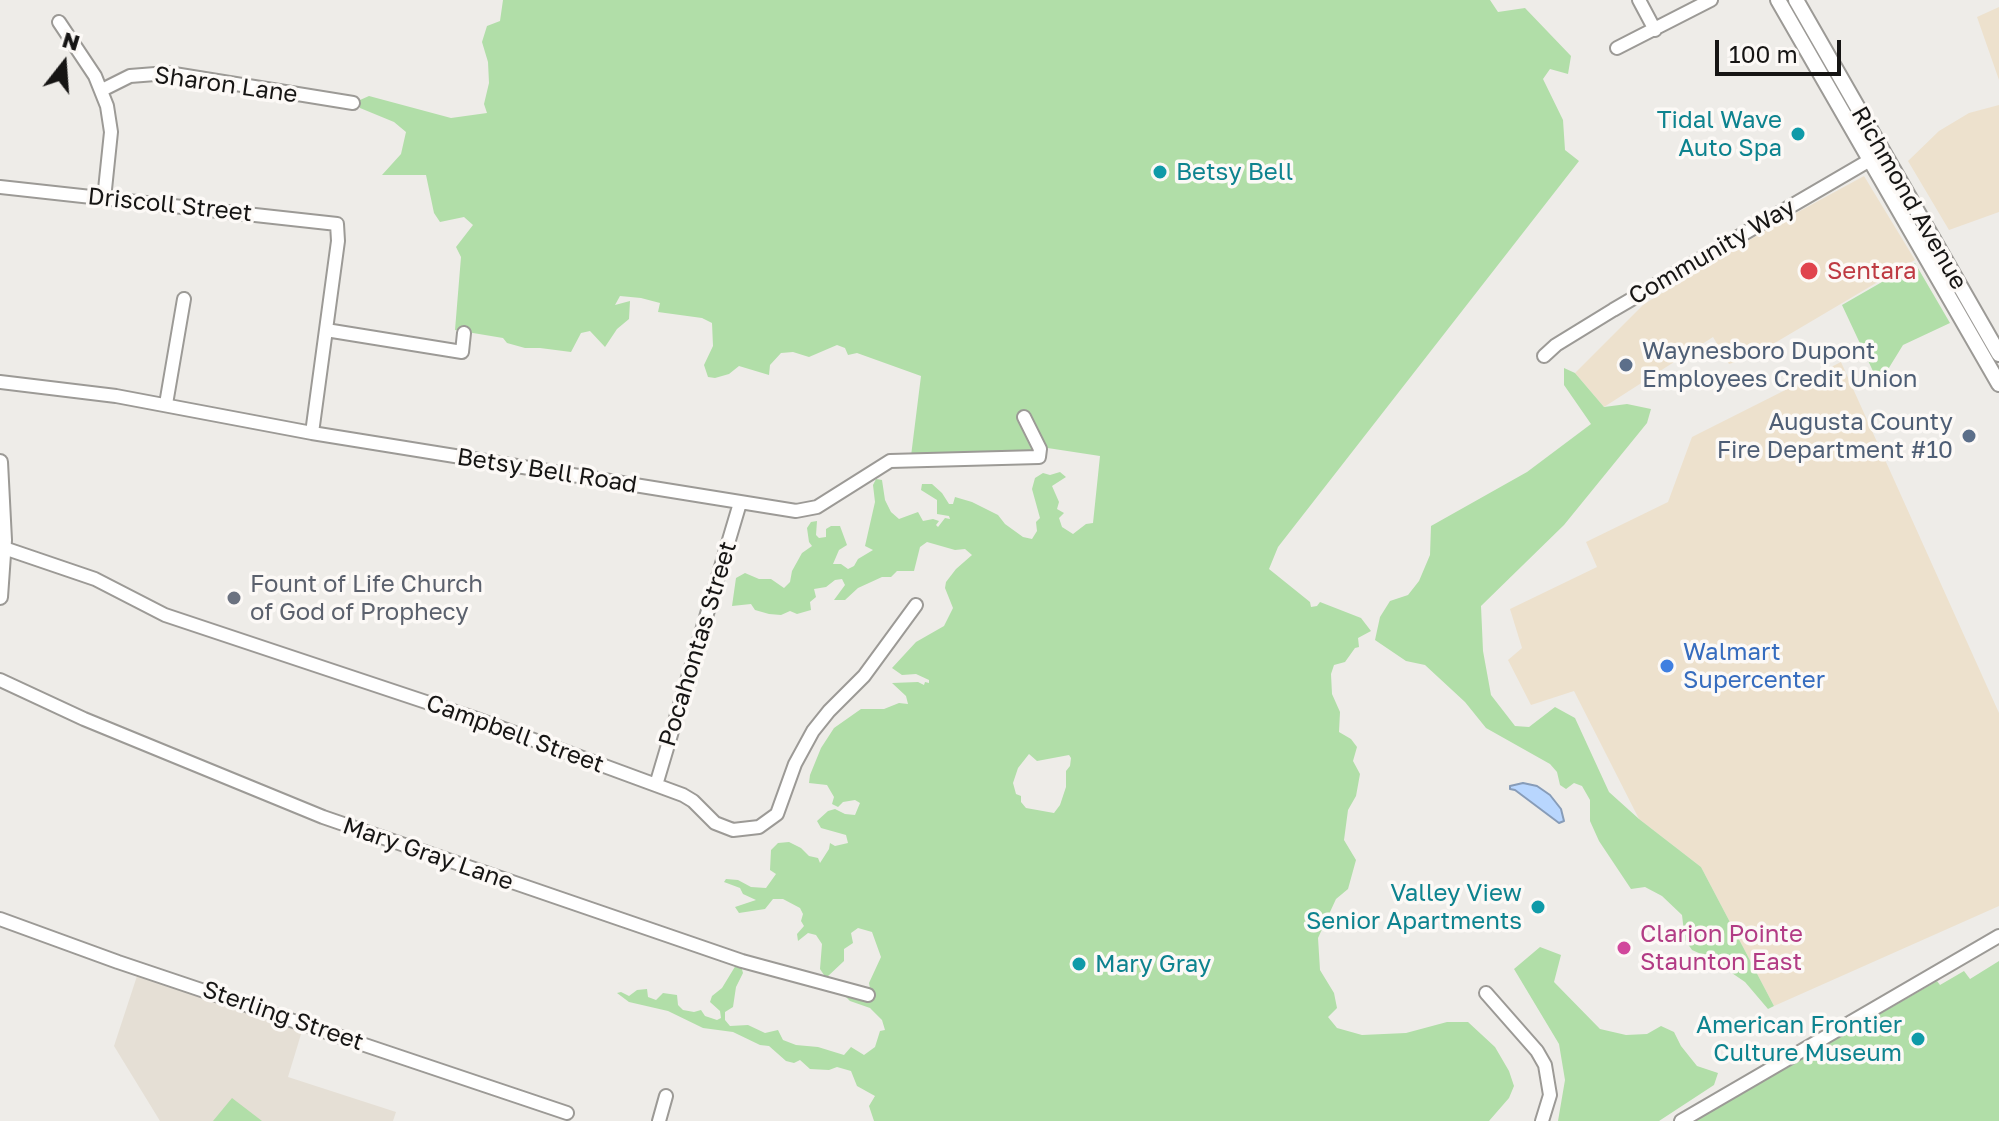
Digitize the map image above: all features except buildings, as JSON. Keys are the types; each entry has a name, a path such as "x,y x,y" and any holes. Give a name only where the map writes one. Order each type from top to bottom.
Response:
{"main road":[{"name":"Richmond Avenue","path":"1778,0 1999,384"},
{"name":"Richmond Avenue","path":"1796,0 1999,354"},
{"path":"0,462 3,539 0,597"}],"street":[{"path":"1639,0 1655,30"},
{"path":"1617,48 1711,0"},
{"path":"59,22 102,90 107,106 111,132 104,199"},
{"name":"Sharon Lane","path":"102,90 130,76 168,73 353,103"},
{"name":"Community Way","path":"1544,356 1590,324 1870,160 1886,157"},
{"name":"Driscoll Street","path":"0,187 328,221 338,226 326,330"},
{"path":"166,404 184,299"},
{"path":"312,433 326,330 462,352 464,333"},
{"name":"Betsy Bell Road","path":"0,382 166,404 312,433 796,511 817,507 890,461 1039,457 1040,449 1024,417"},
{"name":"Pocahontas Street","path":"656,785 740,503"},
{"name":"Campbell Street","path":"3,539 95,579 165,615 474,718 689,797 709,819 726,829 749,830 777,814 795,764 813,731 872,666 916,605"},
{"name":"Mary Gray Lane","path":"0,680 84,719 323,817 742,961 868,995"},
{"name":"Sterling Street","path":"0,919 118,962 567,1113"},
{"path":"1681,1121 1999,936"},
{"path":"1486,993 1537,1051 1545,1065 1550,1095 1542,1121"},
{"path":"659,1121 666,1096"}],"shaded area":[{"path":"1999,7 1999,80 1977,17"},
{"path":"1999,105 1999,212 1949,230 1908,161 1939,131 1969,113"},
{"path":"1864,176 1915,260 1751,357 1729,364 1713,337 1604,407 1575,373 1644,304 1776,224"},
{"path":"1841,362 1999,713 1999,906 1774,1006 1701,867 1639,819 1574,691 1531,705 1508,660 1522,648 1510,609 1597,567 1586,542 1668,502 1692,437"},
{"path":"138,973 302,1031 288,1077 396,1112 393,1121 160,1121 114,1046"}],"green space":[{"path":"503,0 1490,0 1498,12 1525,8 1571,56 1568,74 1550,69 1543,79 1563,120 1565,150 1579,161 1278,547 1269,569 1310,602 1311,607 1320,602 1361,618 1371,631 1358,638 1359,647 1345,662 1334,665 1331,674 1332,694 1340,712 1339,732 1357,747 1353,761 1360,774 1356,796 1348,810 1344,840 1356,860 1348,889 1336,899 1318,938 1320,970 1334,993 1337,1008 1328,1017 1337,1028 1362,1035 1406,1033 1447,1022 1468,1022 1495,1047 1514,1086 1509,1098 1489,1121 874,1121 869,1106 875,1096 857,1086 851,1071 837,1067 829,1070 810,1069 800,1060 794,1063 786,1061 769,1046 733,1032 703,1028 668,1011 629,1002 617,993 629,996 637,990 647,989 648,997 656,1000 663,993 677,995 678,1005 683,1010 701,1010 705,1016 717,1020 721,1018 720,1011 710,1002 712,996 722,988 736,965 741,966 743,973 736,987 733,1007 725,1012 725,1020 730,1026 748,1025 765,1033 778,1030 783,1040 796,1045 818,1047 844,1055 851,1047 864,1055 875,1047 880,1031 885,1030 882,1020 870,1008 845,996 847,992 871,995 869,983 881,957 872,932 858,928 851,933 853,943 844,949 844,961 826,978 820,969 822,944 816,935 808,933 798,941 797,934 804,926 800,908 783,899 773,899 765,909 739,913 735,907 756,900 743,894 740,888 724,882 726,879 738,880 751,887 766,888 776,874 770,870 771,850 778,843 789,842 809,856 818,858 820,863 830,843 835,846 848,843 846,835 821,828 817,821 835,809 855,815 860,803 855,800 843,802 838,807 832,804 834,797 827,785 809,783 821,748 834,728 861,709 884,709 899,703 908,704 906,696 892,683 929,683 929,680 916,674 902,675 892,668 916,642 944,626 953,608 945,588 946,582 972,555 965,549 955,550 927,542 920,547 914,571 897,571 891,577 882,577 858,588 845,600 834,600 845,585 842,579 835,580 826,587 814,589 816,597 810,602 811,610 797,614 790,611 781,615 769,614 755,610 751,604 732,606 736,578 745,573 759,579 771,579 784,588 790,582 802,553 812,546 807,528 811,522 817,521 816,535 819,538 826,537 826,529 831,526 840,526 847,545 839,550 833,564 841,564 848,569 854,566 858,559 873,550 865,546 875,502 873,485 876,479 882,480 885,500 899,519 918,512 923,521 939,521 938,527 945,518 950,519 949,516 937,514 937,500 921,490 922,484 932,484 949,504 953,504 955,497 972,502 998,515 1023,537 1032,539 1040,518 1032,489 1035,478 1043,473 1050,475 1060,472 1066,477 1052,486 1059,502 1057,509 1064,513 1059,518 1062,527 1073,534 1086,524 1093,523 1100,456 1041,447 1033,453 911,456 921,376 857,353 848,355 845,348 837,345 809,357 793,352 781,353 770,365 769,375 739,366 729,374 708,377 704,365 713,346 712,323 702,318 658,312 660,303 641,298 620,296 615,305 630,301 629,319 617,329 605,347 590,331 581,333 571,352 525,348 507,343 503,338 455,330 461,257 456,247 473,225 464,217 440,222 434,213 426,175 382,175 401,154 406,132 394,122 360,108 360,100 369,96 451,118 487,113 484,104 489,83 488,62 482,42 487,26 500,21","holes":["1029,754 1037,761 1069,755 1071,758 1066,771 1066,787 1054,813 1026,808 1021,796 1016,794 1013,783 1018,768"]},
{"path":"1915,263 1950,323 1903,345 1879,384 1842,305"},
{"path":"1564,368 1575,373 1604,407 1627,404 1651,409 1647,423 1564,525 1481,606 1483,651 1491,695 1515,726 1529,727 1555,707 1575,718 1609,792 1701,867 1774,1006 1768,1009 1745,982 1710,958 1692,950 1685,940 1682,915 1662,896 1645,887 1631,889 1599,841 1590,821 1590,800 1582,786 1574,783 1566,789 1560,785 1557,772 1550,764 1486,728 1465,702 1425,665 1406,661 1375,640 1380,617 1390,601 1408,595 1419,581 1430,555 1431,526 1527,472 1591,424 1564,385"},
{"path":"1540,947 1561,955 1554,982 1600,1029 1626,1035 1647,1034 1661,1026 1674,1032 1697,1066 1718,1073 1714,1085 1659,1121 1558,1121 1565,1080 1559,1044 1514,969"},
{"name":"American Frontier Culture Museum","path":"1999,961 1999,1121 1695,1121 1937,981 1940,985 1964,971 1970,979"},
{"path":"232,1098 262,1121 213,1121"}],"water":[{"path":"1523,783 1537,786 1550,795 1561,809 1564,821 1559,823 1510,789 1510,786"}],"place":[{"name":"Tidal Wave Auto Spa","path":"1798,134"},
{"name":"Betsy Bell","path":"1160,172"},
{"name":"Sentara","path":"1809,271"},
{"name":"Waynesboro Dupont Employees Credit Union","path":"1626,365"},
{"name":"Augusta County Fire Department #10","path":"1969,436"},
{"name":"Fount of Life Church of God of Prophecy","path":"234,598"},
{"name":"Walmart Supercenter","path":"1667,666"},
{"name":"Valley View Senior Apartments","path":"1538,907"},
{"name":"Clarion Pointe Staunton East","path":"1624,948"},
{"name":"Mary Gray","path":"1079,964"},
{"name":"American Frontier Culture Museum","path":"1918,1039"}]}
